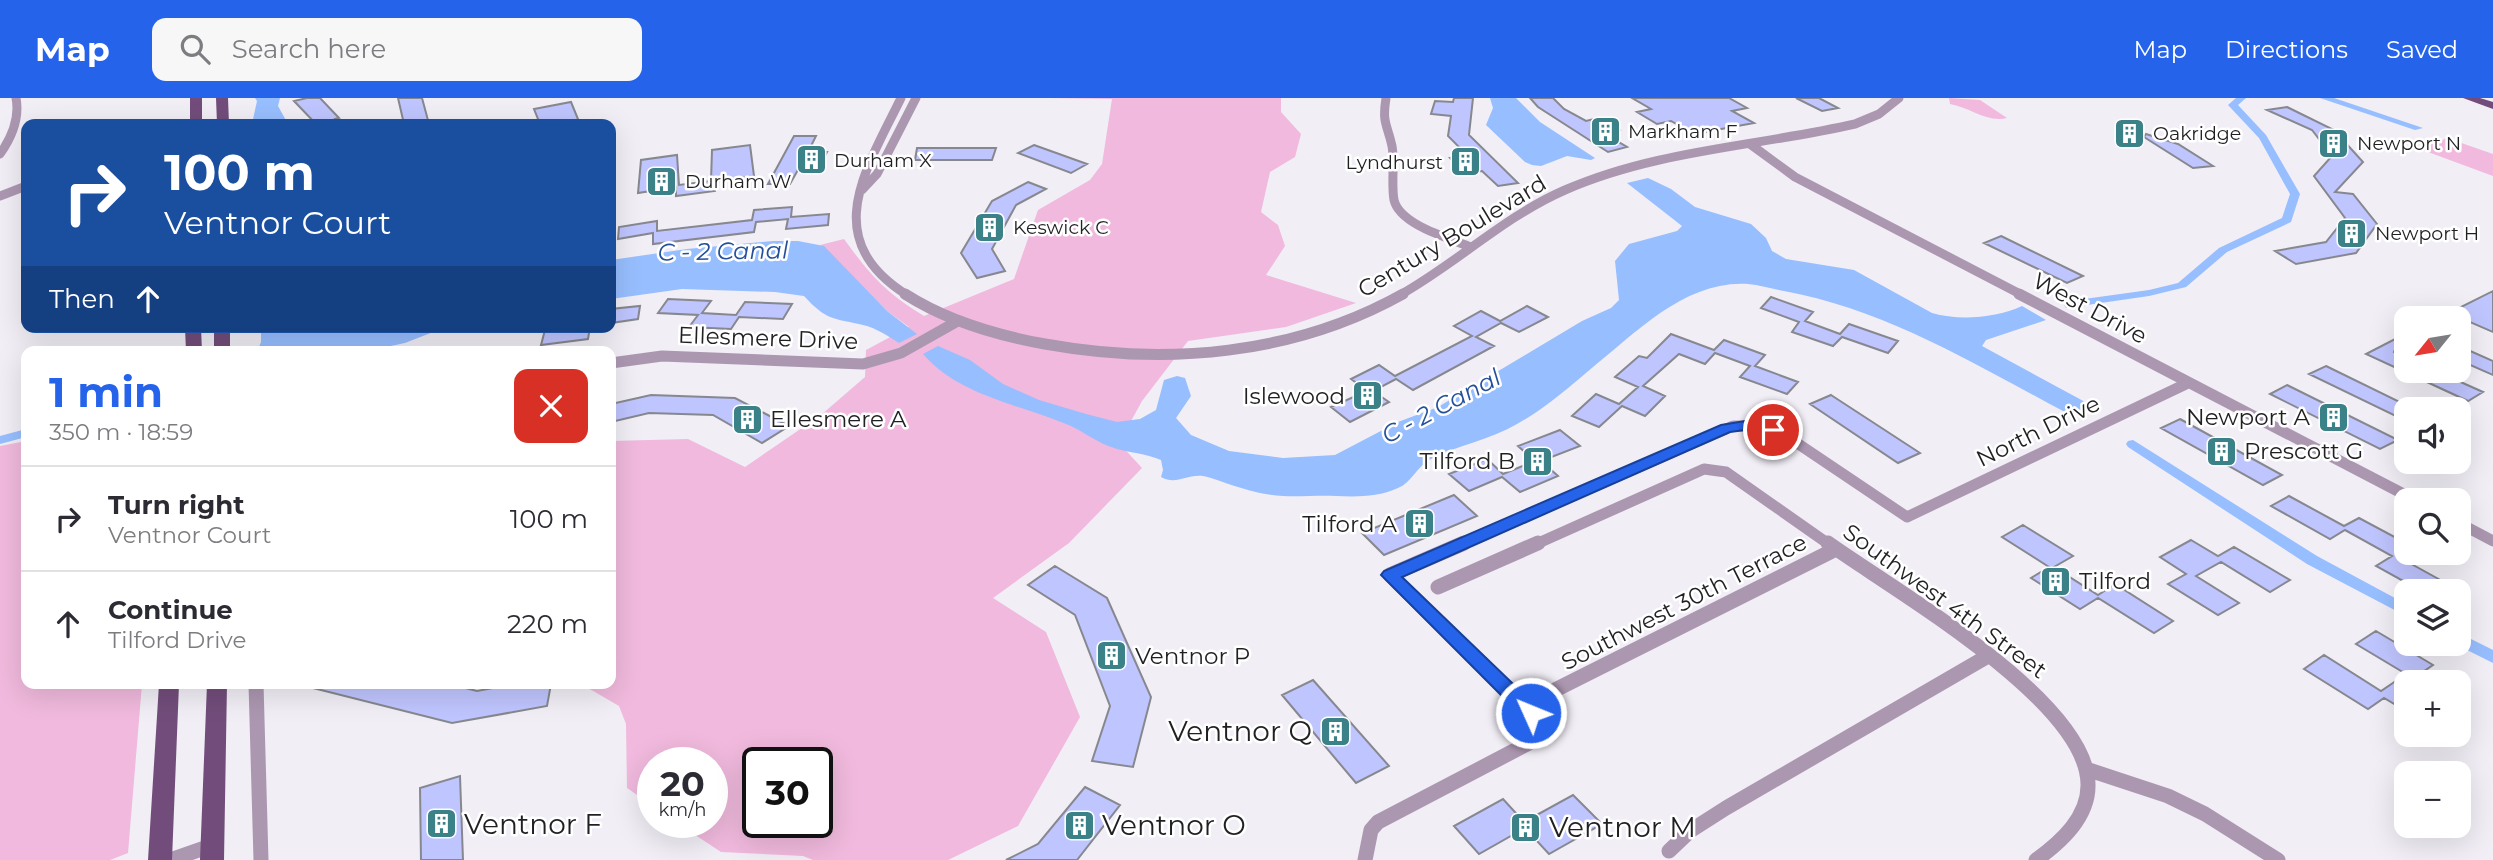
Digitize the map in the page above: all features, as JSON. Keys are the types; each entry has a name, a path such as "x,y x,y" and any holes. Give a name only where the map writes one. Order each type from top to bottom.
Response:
{"main road":[{"path":"196,98 196,119"},
{"path":"222,98 223,119"},
{"path":"2469,98 2493,106"},
{"path":"2487,98 2493,100"},
{"path":"160,860 169,689"},
{"path":"213,853 217,689"}],"street":[{"path":"0,154 9,142 16,117 16,98"},
{"name":"Century Boulevard","path":"901,98 863,174 855,218 859,241 869,258 900,291 957,322 1005,337 1069,349 1149,355 1261,344 1311,332 1384,305 1522,213 1584,181 1653,160 1855,124 1880,114 1899,98"},
{"path":"861,191 877,174 916,98"},
{"path":"1386,98 1383,119 1391,146 1394,199 1397,208 1414,224 1471,247"},
{"name":"West Drive","path":"1750,144 1804,182 2394,489"},
{"path":"0,189 21,181"},
{"path":"0,196 21,188"},
{"name":"Ellesmere Drive","path":"616,362 662,356 863,364 901,353 957,322"},
{"name":"North Drive","path":"1907,517 2188,383"},
{"path":"1364,860 1371,830 1378,822 1550,732 1390,575 1726,428 1760,426 1788,437 1907,517"},
{"name":"Southwest 4th Street","path":"1438,587 1701,470 1715,468 1732,475 1988,656 2044,703 2075,746 2086,769"},
{"path":"2471,529 2493,541"},
{"name":"Southwest 30th Terrace","path":"1551,692 1836,549"},
{"path":"1668,851 1690,831 1726,808 1988,656"},
{"path":"256,689 261,860"},
{"path":"2036,860 2075,827 2084,804 2086,769 2168,796 2206,814 2278,860"},
{"path":"170,860 213,853"}],"shaded area":[{"path":"1050,98 1281,98 1281,112 1301,134 1295,157 1270,172 1261,212 1278,225 1285,246 1266,275 1356,303 1286,327 1188,341 1142,401 1119,443 1142,468 1069,543 993,598 1046,632 1080,717 1018,826 948,860 813,860 803,856 721,852 700,838 728,838 728,747 637,747 637,795 627,788 626,724 619,706 590,689 616,689 616,441 688,439 745,467 821,415 865,377 866,350 909,327 887,311 820,245 844,239 880,282 924,316 1014,279 1038,210 1090,180 1102,164 1112,99"},
{"path":"1949,98 1980,100 2007,118 1985,117 1950,104"},
{"path":"2447,138 2493,154 2493,176 2420,149"},
{"path":"21,442 21,689 142,689 128,853 110,860 0,860 0,446"}],"water":[{"path":"255,98 280,98 278,106 285,119 253,119 257,101"},
{"path":"1490,98 1516,98 1540,122 1595,158 1591,160 1567,156 1541,166 1525,162 1486,125 1493,108"},
{"path":"1648,178 1671,189 1695,207 1751,224 1766,238 1772,251 1786,259 1854,270 1932,313 1977,317 2022,306 2046,320 1986,340 1982,346 2087,403 2089,408 2077,415 2065,412 1929,341 1859,311 1762,286 1725,285 1704,290 1664,311 1537,412 1507,430 1429,460 1398,488 1367,496 1283,496 1256,492 1203,476 1167,480 1161,477 1161,460 1108,446 1066,424 971,389 937,368 923,354 938,346 970,360 1003,384 1039,400 1117,422 1140,419 1156,410 1164,380 1177,376 1185,378 1191,396 1176,418 1191,435 1229,451 1283,458 1335,455 1398,422 1438,407 1582,321 1611,308 1619,300 1615,261 1629,244 1677,231 1682,226 1627,183"},
{"path":"773,241 798,241 824,246 887,311 917,334 899,343 873,328 825,314 804,296 775,292 682,289 616,298 616,259"},
{"path":"261,333 431,333 391,346 259,346"}],"building":[{"path":"320,98 339,118 311,119 294,101"},
{"path":"398,98 422,98 428,119 403,119"},
{"path":"1454,98 1473,98 1469,135 1518,183 1498,186 1482,171 1464,173 1450,158 1467,155 1448,136 1451,116 1431,114 1435,101 1453,102"},
{"name":"Markham F","path":"1530,98 1553,98 1564,109 1586,121 1598,118 1619,130 1605,134 1627,147 1608,152 1538,107"},
{"path":"1632,98 1729,98 1747,108 1732,111 1754,123 1694,134 1671,121 1657,124 1637,112 1651,109"},
{"path":"1796,98 1819,98 1838,108 1822,111"},
{"path":"571,102 578,119 538,119 534,109"},
{"path":"2287,107 2334,130 2363,162 2335,192 2353,194 2377,224 2356,253 2296,264 2275,251 2326,242 2345,218 2314,176 2332,156 2312,130 2267,110"},
{"path":"2146,134 2178,144 2213,166 2193,168 2144,137"},
{"name":"Durham X","path":"794,136 816,136 808,152 827,152 819,168 799,168 790,184 768,184"},
{"path":"750,145 754,176 714,182 715,191 676,196 676,187 638,193 641,160 677,155 679,185 711,181 712,150"},
{"path":"1034,145 1087,164 1071,173 1018,153"},
{"path":"917,148 996,148 992,160 915,160"},
{"name":"Keswick C","path":"1028,182 1046,189 1016,205 992,249 1005,271 977,278 961,253 992,201"},
{"path":"792,207 791,217 829,214 828,225 786,229 788,219 756,222 754,232 653,244 653,233 618,239 619,227 657,221 657,231 752,220 754,210"},
{"path":"2001,236 2083,276 2067,283 1984,243"},
{"path":"2493,291 2493,332 2471,322 2471,306 2463,306"},
{"path":"1771,297 1813,312 1805,321 1840,334 1849,324 1898,341 1888,353 1842,337 1833,346 1792,332 1799,322 1761,308"},
{"path":"668,299 711,301 702,313 736,315 745,302 792,304 783,319 739,317 731,329 689,327 698,315 658,313"},
{"path":"640,306 638,319 616,322 616,308"},
{"path":"1527,306 1548,317 1519,332 1501,323 1476,337 1494,346 1413,390 1396,379 1373,391 1389,402 1350,422 1331,407 1367,391 1351,379 1379,365 1395,376 1472,336 1454,326 1481,311 1500,321"},
{"path":"544,333 589,333 588,339 541,345"},
{"path":"1671,334 1714,350 1724,340 1765,355 1755,366 1798,382 1787,394 1740,377 1750,366 1715,353 1705,364 1679,354 1643,386 1665,396 1645,416 1622,406 1599,427 1572,416 1596,394 1619,404 1638,387 1615,377 1639,356 1647,358"},
{"path":"2394,340 2394,367 2366,354"},
{"path":"2471,351 2493,361 2493,375 2471,365"},
{"path":"2326,366 2394,399 2394,415 2309,374"},
{"path":"2429,383 2463,383 2483,392 2471,399 2471,397 2459,397"},
{"name":"Newport A","path":"2287,385 2394,438 2394,442 2380,449 2270,394"},
{"name":"Ellesmere A","path":"651,395 735,398 789,426 762,443 713,415 649,413 616,421 616,403"},
{"path":"1831,395 1920,453 1898,463 1810,404"},
{"name":"Prescott G","path":"2180,419 2282,475 2263,485 2161,428"},
{"name":"Tilford B","path":"1560,430 1580,446 1541,461 1558,476 1520,492 1502,477 1469,491 1449,474 1487,459 1503,474 1535,461 1518,446"},
{"name":"Tilford A","path":"1454,495 1477,516 1384,555 1362,533"},
{"path":"2289,496 2344,526 2359,518 2394,537 2394,565 2413,565 2439,579 2400,579 2376,566 2392,556 2345,530 2330,539 2271,506"},
{"name":"Tilford","path":"2023,525 2073,556 2054,567 2098,595 2115,584 2173,621 2154,633 2098,598 2080,609 2031,578 2049,567 2002,537"},
{"name":"Tilford","path":"2191,540 2218,556 2234,547 2290,580 2270,592 2221,562 2196,576 2239,603 2218,615 2168,584 2186,574 2160,557"},
{"name":"Ventnor P","path":"1055,566 1107,598 1151,697 1133,767 1092,761 1110,706 1075,615 1028,585"},
{"path":"2376,631 2394,642 2394,656 2418,656 2433,665 2426,670 2399,670 2356,644"},
{"path":"2324,655 2381,691 2394,682 2394,704 2384,698 2368,709 2304,669"},
{"name":"Ventnor Q","path":"1313,680 1389,766 1356,783 1282,695"},
{"path":"317,689 550,689 547,706 452,723"},
{"name":"Ventnor F","path":"460,776 463,860 421,860 420,788"},
{"name":"Ventnor O","path":"1085,787 1120,805 1077,860 1006,860 1038,844"},
{"name":"Ventnor M","path":"1573,795 1602,824 1549,854 1525,828 1479,854 1454,826 1503,799 1524,822"}],"waterway":[{"path":"2070,305 2182,285 2223,250 2287,220 2295,194 2263,137 2233,105 2241,98"},
{"path":"2325,98 2418,128"},
{"name":"C - 2 Canal","path":"0,440 21,434"},
{"path":"2133,444 2312,560 2394,604"},
{"path":"2471,645 2493,657"}],"place":[{"name":"Markham F","path":"1605,131"},
{"name":"Oakridge","path":"2130,133"},
{"name":"Newport N","path":"2334,143"},
{"name":"Durham X","path":"811,160"},
{"name":"Lyndhurst","path":"1466,162"},
{"name":"Durham W","path":"662,181"},
{"name":"Keswick C","path":"990,227"},
{"name":"Newport H","path":"2352,233"},
{"name":"Islewood","path":"1368,396"},
{"name":"Newport A","path":"2333,417"},
{"name":"Ellesmere A","path":"747,419"},
{"name":"Prescott G","path":"2221,451"},
{"name":"Tilford B","path":"1538,461"},
{"name":"Tilford A","path":"1420,524"},
{"name":"Tilford","path":"2056,581"},
{"name":"Ventnor P","path":"1112,656"},
{"name":"Ventnor Q","path":"1335,731"},
{"name":"Ventnor F","path":"441,824"},
{"name":"Ventnor O","path":"1079,825"},
{"name":"Ventnor M","path":"1526,827"}],"route":[{"path":"1531,713 1390,575 1726,428 1745,425 1773,430"}]}
